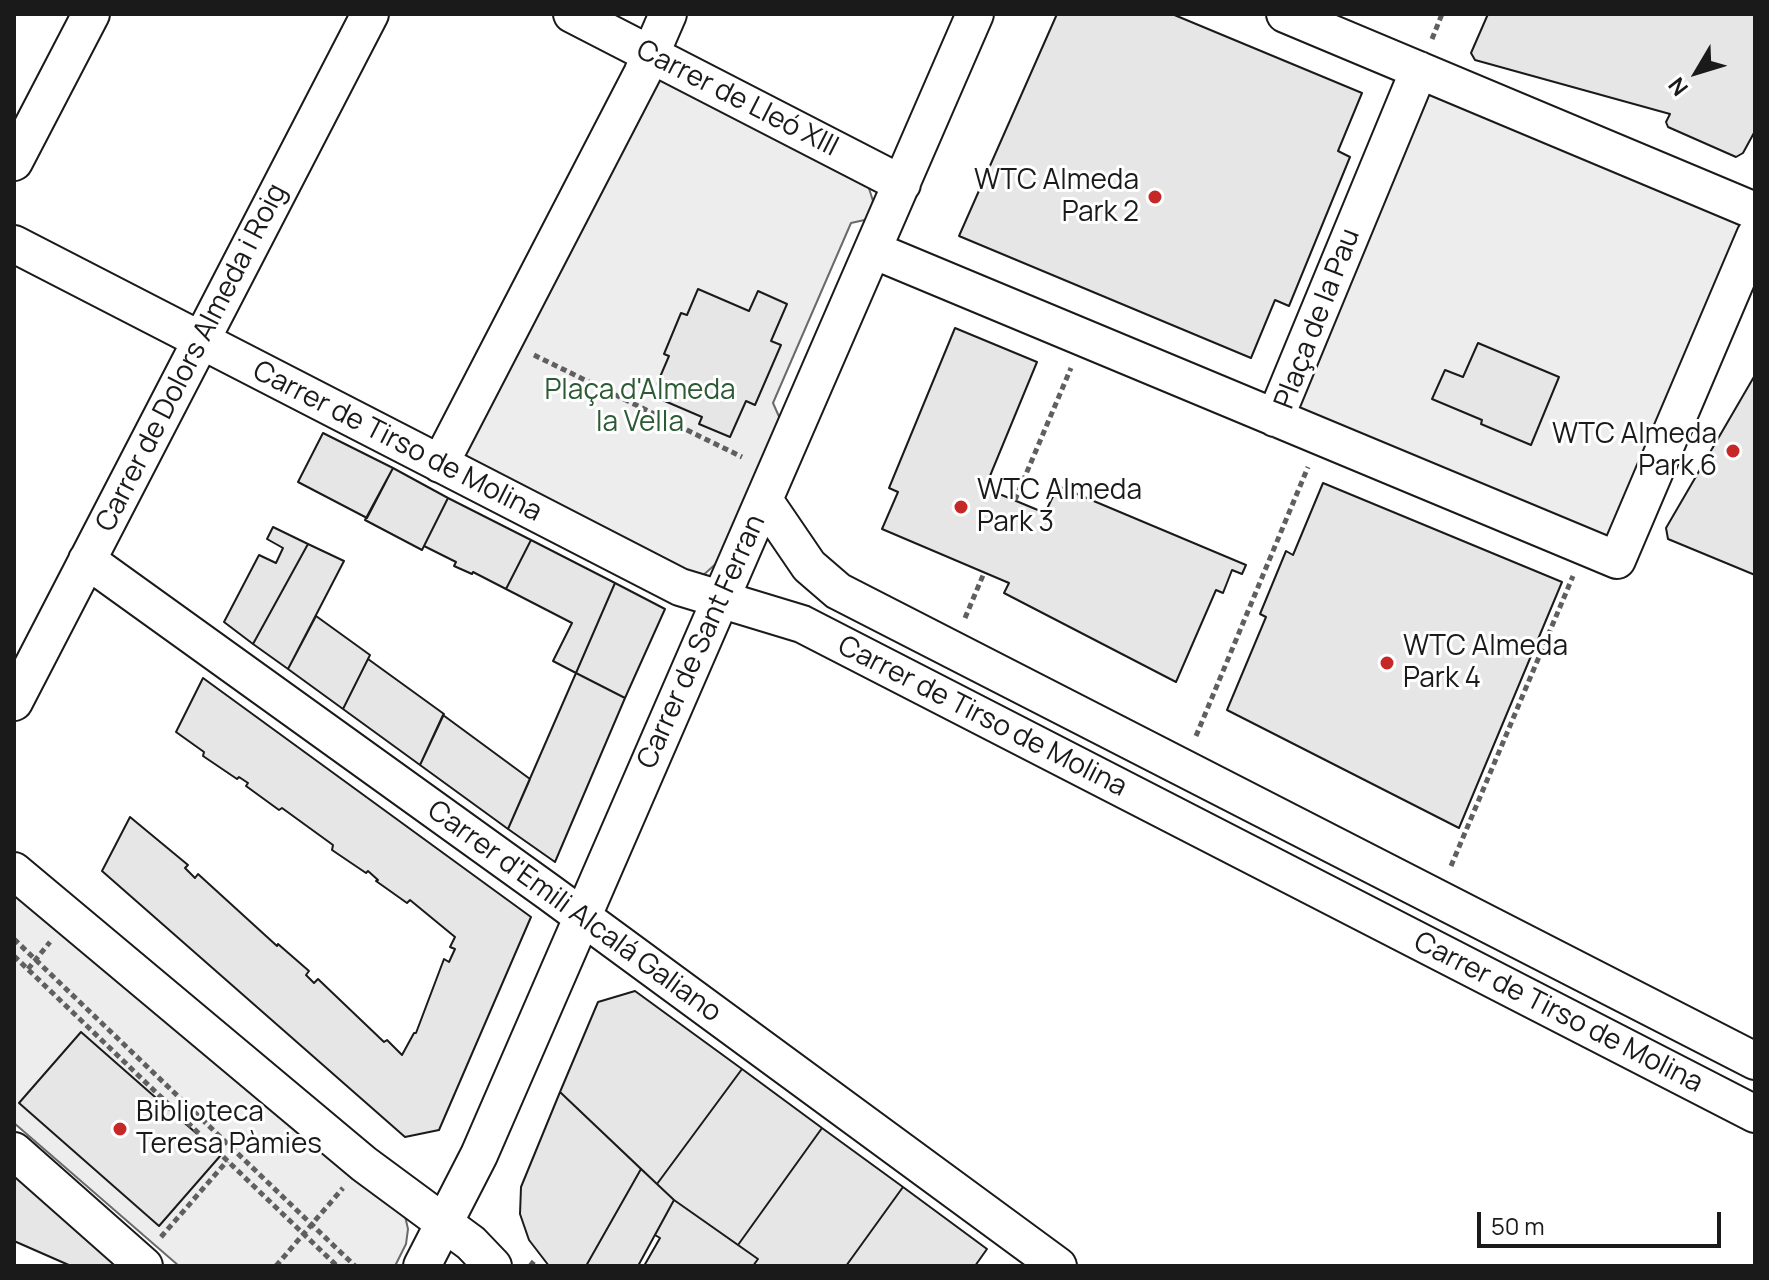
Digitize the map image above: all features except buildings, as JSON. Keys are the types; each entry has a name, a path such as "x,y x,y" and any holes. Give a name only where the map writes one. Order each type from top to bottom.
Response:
{"street":[{"path":"14,162 91,14"},
{"name":"Carrer de Dolors Almeda i Roig","path":"14,702 29,637 87,560 370,14"},
{"name":"Carrer de Lleó XIII","path":"572,14 902,184"},
{"path":"440,464 642,74 668,14"},
{"name":"Carrer de Sant Ferran","path":"422,1266 479,1155 975,14"},
{"path":"1285,14 1755,211"},
{"name":"Plaça de la Pau","path":"1419,70 1275,418 1617,560 1755,236"},
{"name":"Carrer de Tirso de Molina","path":"14,244 680,587 802,624 1755,1114"},
{"path":"873,250 1275,418"},
{"name":"Carrer de Tirso de Molina","path":"764,500 809,566 838,591 1755,1061"},
{"name":"Carrer d'Emili Alcalá Galiano","path":"87,560 581,916 1058,1266"},
{"path":"14,871 364,1164 471,1243 493,1266"},
{"path":"14,1151 152,1252"}],"path":[{"path":"1015,500 1083,338"},
{"path":"532,354 742,457"},
{"path":"1196,736 1321,437"},
{"path":"1451,866 1586,547"},
{"path":"965,618 984,573"},
{"path":"14,939 355,1266"},
{"path":"28,969 52,939"},
{"path":"14,956 337,1266"},
{"path":"152,1252 227,1161"},
{"path":"276,1266 347,1183"}],"shaded area":[{"name":"Plaça d'Almeda la Vella","path":"652,72 867,182 873,201 869,219 851,223 773,403 781,421 719,561 700,578 461,460"},
{"path":"1426,89 1744,222 1610,541 1293,408"},
{"path":"14,882 405,1216 408,1229 406,1244 395,1266 179,1266 14,1123"}],"place":[{"name":"WTC Almeda Park 2","path":"1155,197"},
{"name":"WTC Almeda Park 6","path":"1733,451"},
{"name":"WTC Almeda Park 3","path":"961,507"},
{"name":"WTC Almeda Park 4","path":"1387,663"},
{"name":"Biblioteca Teresa Pàmies","path":"120,1129"}]}
